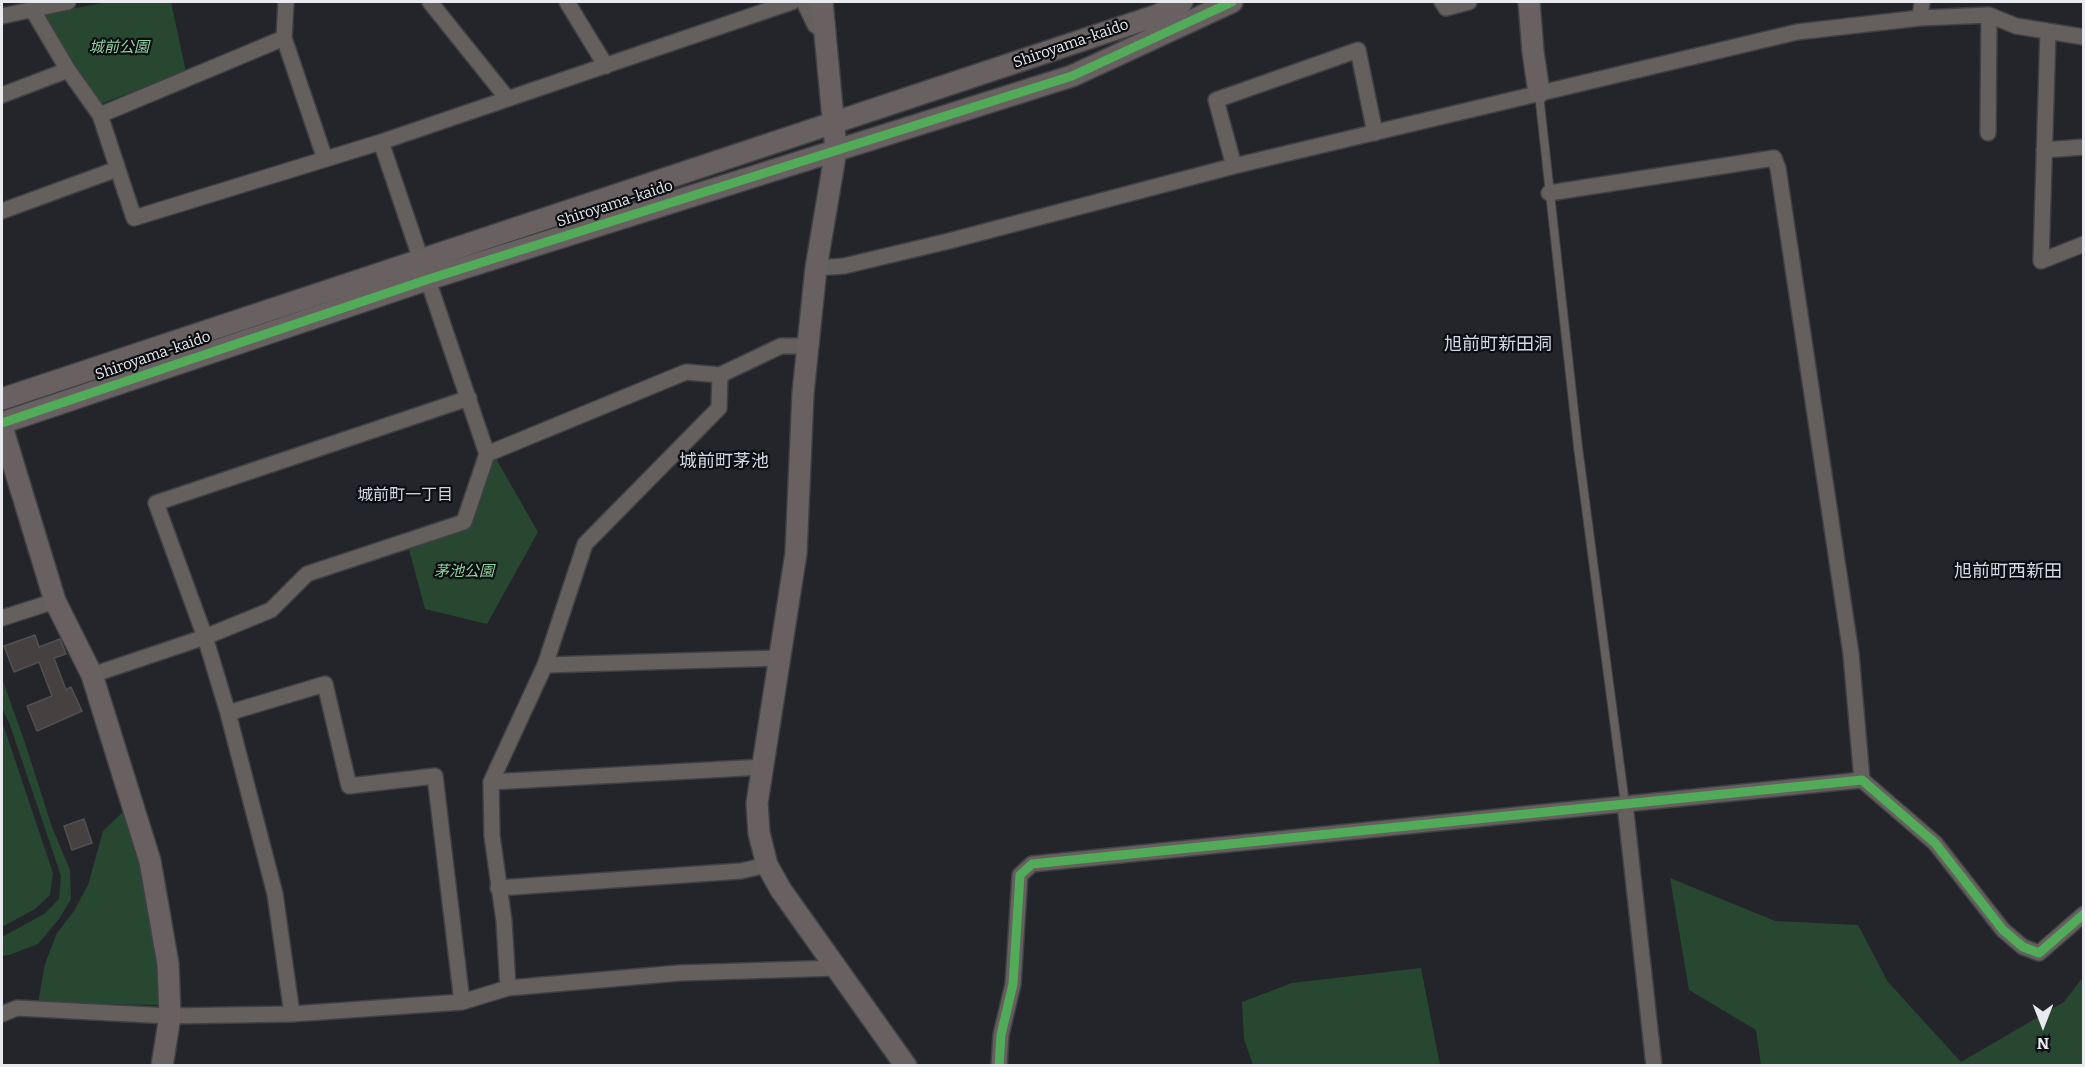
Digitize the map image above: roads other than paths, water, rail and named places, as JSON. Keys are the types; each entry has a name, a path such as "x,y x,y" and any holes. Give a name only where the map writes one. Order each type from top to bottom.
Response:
{"street":[{"path":"2,16 68,2"},
{"path":"286,2 284,38 325,159"},
{"path":"430,2 507,98"},
{"path":"567,2 606,66"},
{"path":"32,9 68,70 100,115 134,218 381,142 792,2"},
{"path":"804,2 815,25 824,32"},
{"path":"822,2 836,150 816,268 803,393 796,553 757,803 759,833 767,865 781,890 837,968 901,1064"},
{"name":"Shiroyama-kaido","path":"2,399 833,124 1155,8 1182,2"},
{"name":"Shiroyama-kaido","path":"2,425 429,279 1072,76 1232,2"},
{"path":"1442,2 1446,8 1469,2"},
{"path":"1529,2 1539,92"},
{"path":"1920,18 1922,2"},
{"path":"816,268 844,266 949,241 1234,166 1797,32 1920,18 1989,15 2016,26 2084,37"},
{"path":"1988,134 1989,15"},
{"path":"2048,31 2041,261 2084,244"},
{"path":"100,115 284,38"},
{"path":"1234,166 1216,100 1359,51 1376,133"},
{"path":"2,95 68,70"},
{"path":"92,675 205,637 271,610 307,574 464,522 487,454 381,142"},
{"path":"2044,150 2084,147"},
{"path":"1549,193 1774,158 1778,168 1851,654 1862,780 1935,843 2003,930 2023,947 2039,953 2084,914"},
{"path":"2,211 117,169"},
{"path":"487,454 686,372 720,375 781,346 808,346"},
{"path":"508,988 504,921 492,836 490,782 545,665 585,544 718,408 720,375"},
{"path":"292,1014 275,894 228,713 205,637 156,503 469,398"},
{"path":"2,425 55,601 92,675 150,861 168,964 170,1016 162,1065"},
{"path":"2,618 55,601"},
{"path":"545,665 780,658"},
{"path":"228,713 325,684 349,786 435,776 462,1002"},
{"path":"490,782 763,767"},
{"path":"999,1065 1001,1035 1013,984 1020,875 1032,864 1862,780"},
{"path":"1625,804 1654,1065"},
{"path":"498,888 741,871 767,865"},
{"path":"2,1014 17,1008 170,1016 292,1014 462,1002 508,988 679,973 837,968"}],"lane":[{"path":"1539,92 1578,447 1625,804"}],"district":[{"name":"旭前町新田洞","path":"1498,345"},
{"name":"城前町茅池","path":"724,462"},
{"name":"城前町一丁目","path":"405,496"},
{"name":"旭前町西新田","path":"2008,572"}],"park label":[{"name":"城前公園","path":"119,48"},
{"name":"茅池公園","path":"464,572"}]}
